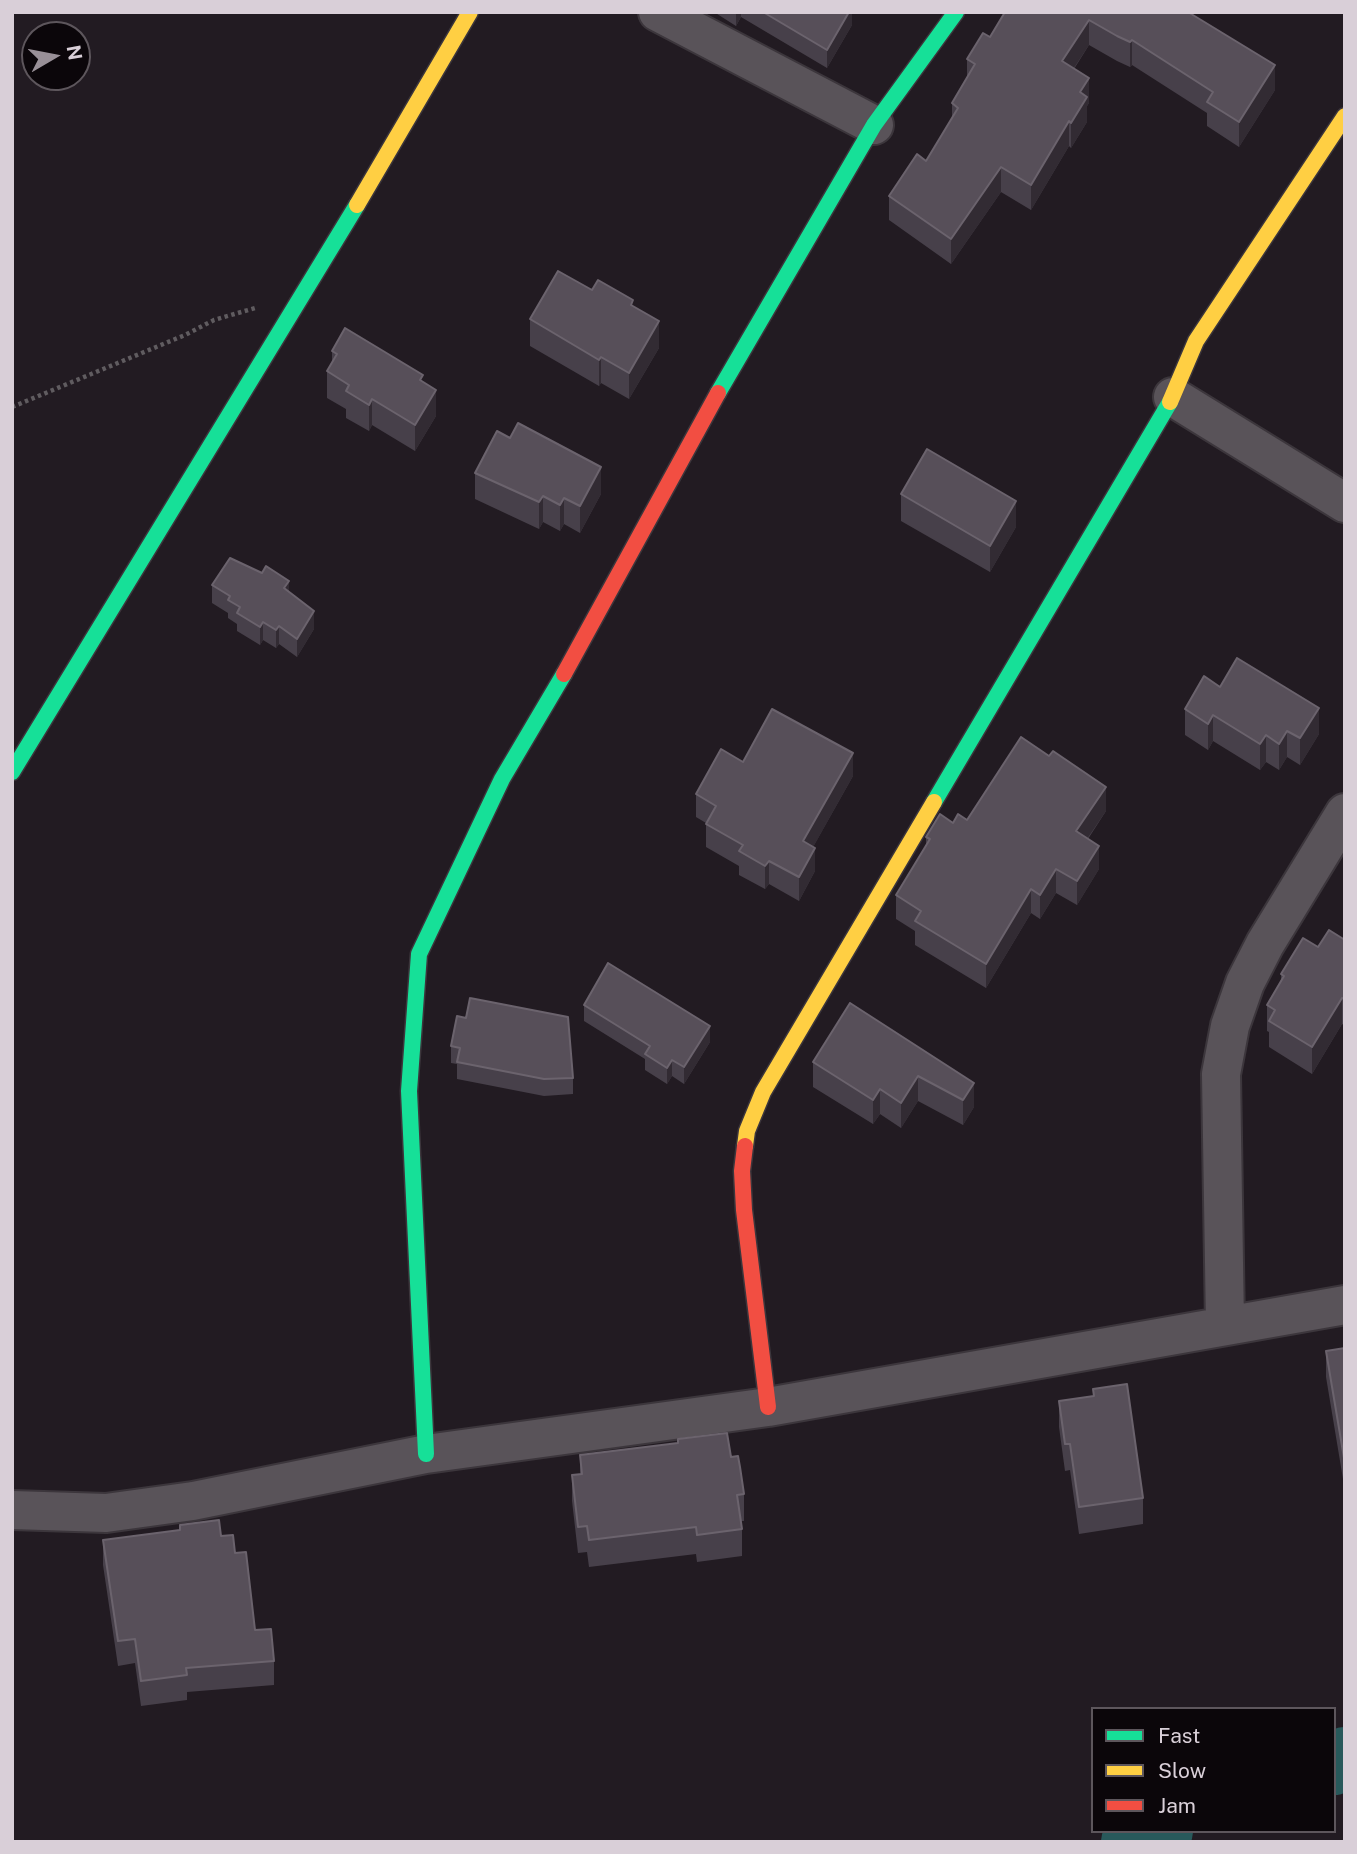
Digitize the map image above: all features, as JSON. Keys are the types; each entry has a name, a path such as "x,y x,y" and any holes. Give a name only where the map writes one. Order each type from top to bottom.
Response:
{"street":[{"path":"12,772 301,301 470,12"},
{"path":"658,12 874,125"},
{"path":"426,1454 409,1091 419,954 502,779 554,692 749,338 874,125 956,12"},
{"path":"768,1407 744,1210 742,1171 747,1131 770,1080 1172,397 1196,341 1345,116"},
{"path":"1172,397 1345,503"},
{"path":"1225,1325 1220,1087 1230,1026 1244,983 1345,813"},
{"path":"12,1510 106,1513 180,1503 426,1454 768,1407 1345,1305"}],"path":[{"path":"12,407 185,335 214,320 257,307 301,301"}],"building":[{"path":"763,12 849,12 827,50"},
{"path":"1005,12 1188,12 1275,65 1239,122 1207,102 1213,92 1132,40 1130,42 1117,36 1089,20 1062,61 1089,78 1080,92 1087,97 1071,123 1069,121 1031,185 1001,167 951,239 889,196 917,154 926,161 958,108 952,103 975,64 967,59 983,33 990,37"},
{"path":"558,271 592,290 598,280 633,300 631,305 659,321 629,373 601,357 599,360 530,319"},
{"path":"345,328 423,375 420,380 436,390 415,425 372,399 369,405 346,391 349,385 327,371 337,354 332,351"},
{"path":"518,423 601,467 580,506 564,498 560,505 543,496 539,502 475,473 497,431 510,438"},
{"path":"927,449 1016,501 990,546 901,494"},
{"path":"230,558 262,573 266,566 289,581 284,588 314,611 297,639 279,626 276,630 263,622 260,627 237,613 240,607 228,600 230,596 212,585"},
{"path":"1237,658 1319,708 1300,738 1287,731 1279,744 1266,735 1260,744 1213,715 1208,724 1185,709 1204,676 1220,687"},
{"path":"772,709 853,753 803,841 815,848 799,877 769,861 765,866 739,851 743,845 706,824 716,806 696,794 721,749 743,762"},
{"path":"1021,737 1049,756 1053,751 1106,787 1076,831 1099,846 1077,881 1056,869 1040,895 1031,889 986,964 915,921 921,911 896,895 930,839 926,837 940,814 953,823 958,814 967,820"},
{"path":"1329,930 1345,940 1345,999 1342,998 1312,1047 1269,1021 1275,1010 1267,1005 1284,976 1281,974 1303,938 1318,947"},
{"path":"608,963 710,1026 684,1067 672,1060 667,1068 645,1054 650,1046 584,1005"},
{"path":"470,998 568,1017 573,1078 544,1079 457,1062 460,1048 451,1046 457,1016 466,1018"},
{"path":"850,1003 974,1083 963,1100 918,1076 901,1103 880,1089 873,1100 813,1062"},
{"path":"1345,1348 1345,1458 1344,1458 1326,1351"},
{"path":"1127,1384 1143,1498 1079,1507 1070,1444 1065,1444 1059,1401 1094,1396 1093,1389"},
{"path":"727,1433 731,1457 738,1456 740,1467 744,1494 737,1495 742,1529 697,1535 696,1527 589,1540 587,1526 578,1527 572,1475 582,1474 580,1455 678,1443 678,1439"},
{"path":"219,1520 221,1536 233,1535 235,1553 246,1552 255,1630 271,1629 274,1661 186,1668 187,1675 141,1681 135,1639 118,1641 103,1540 180,1530 180,1525"}],"waterway":[{"path":"1336,1764 1345,1757"},
{"path":"1131,1842 1157,1833"}],"traffic: fast":[{"path":"718,393 874,125 956,12"},
{"path":"12,772 357,205"},
{"path":"934,802 1170,402"},
{"path":"426,1454 409,1091 419,954 502,779 564,674"}],"traffic: slow":[{"path":"357,205 470,12"},
{"path":"1170,402 1196,341 1345,116"},
{"path":"745,1146 747,1131 763,1092 934,802"}],"traffic: jam":[{"path":"564,674 718,393"},
{"path":"745,1146 742,1171 744,1210 768,1407"}]}
